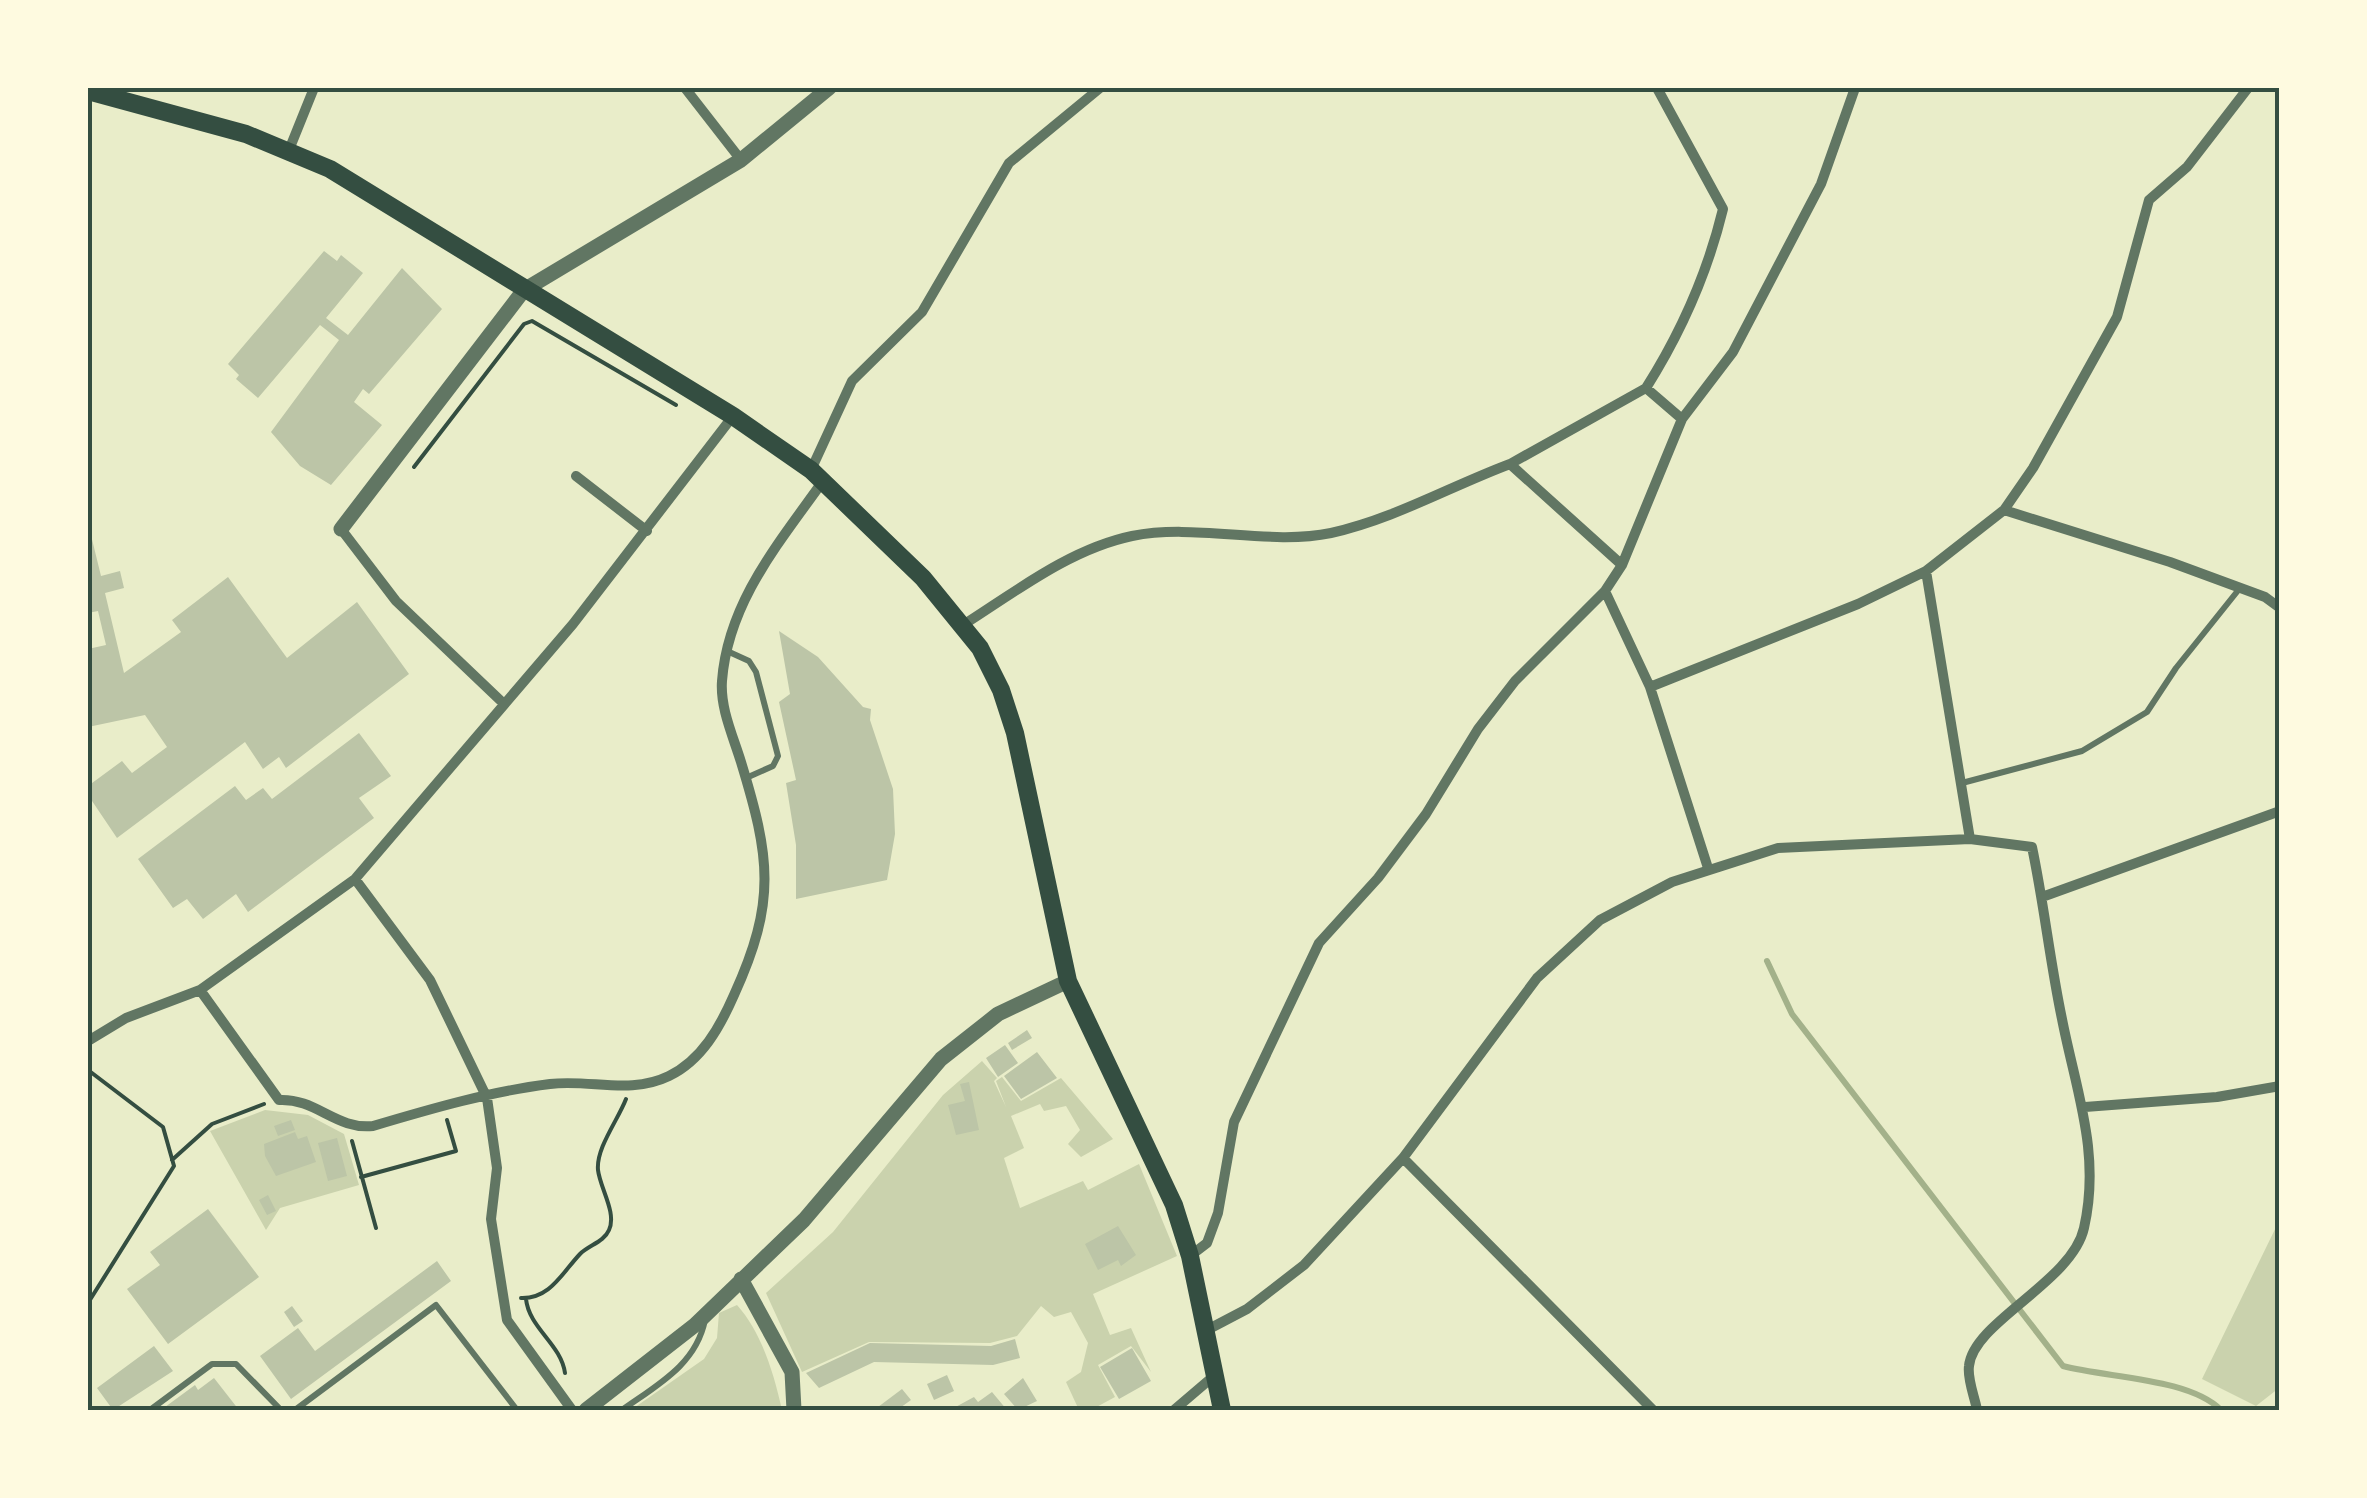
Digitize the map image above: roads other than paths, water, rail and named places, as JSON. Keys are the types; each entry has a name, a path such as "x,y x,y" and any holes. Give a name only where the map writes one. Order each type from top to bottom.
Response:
{"main road":[{"path":"88,91 212,123 289,150 382,200 733,416 817,476 923,578 963,625 992,668 1015,733 1068,980 1161,1172 1190,1256 1222,1410"}],"street":[{"path":"289,150 314,88"},
{"path":"685,88 741,160"},
{"path":"502,702 396,601 340,528 524,290 741,160 828,88"},
{"path":"200,990 279,1100 312,1104 350,1127 373,1126 552,1084 628,1086 672,1075 697,1056 716,1034 750,960 766,898 768,862 722,696 727,650 753,580 817,476 852,381 922,312 1009,163 1100,88"},
{"path":"963,625 1052,569 1114,541 1174,533 1327,534 1388,516 1510,464 1646,388 1679,335 1702,280 1723,209 1656,88"},
{"path":"1190,1256 1207,1243 1218,1213 1240,1108 1320,943 1414,830 1478,729 1515,681 1605,591 1622,564 1682,419 1733,352 1821,184 1855,88"},
{"path":"1650,687 1858,604 1926,571 2004,510 2033,468 2117,317 2149,200 2187,168 2248,88"},
{"path":"1646,388 1682,419"},
{"path":"88,1041 126,1018 200,990 355,880 502,702 573,624 733,416"},
{"path":"1510,464 1622,564"},
{"path":"576,476 647,531"},
{"path":"2004,510 2240,588 2280,608"},
{"path":"1926,571 1970,839"},
{"path":"1605,591 1650,687 1708,868"},
{"path":"2042,897 2280,811"},
{"path":"1208,1330 1247,1309 1304,1265 1403,1158 1536,978 1600,920 1708,868 1778,848 1970,839 2032,847 2062,1021 2085,1107 2090,1160 2084,1231 2065,1264 1982,1340 1968,1365 1977,1410"},
{"path":"355,880 430,980 487,1098 495,1139 491,1219 507,1320 572,1410"},
{"path":"586,1410 707,1314 804,1220 941,1059 998,1014 1068,980"},
{"path":"2085,1107 2217,1097 2280,1086"},
{"path":"1403,1158 1653,1410"},
{"path":"742,1280 792,1372 794,1410"},
{"path":"1174,1410 1216,1374"}],"lane":[{"path":"1961,783 2082,751 2147,712 2176,668 2240,588"},
{"path":"727,650 749,661 756,672 778,756 773,766 746,778"},
{"path":"294,1410 436,1305 516,1410"},
{"path":"622,1410 674,1372 700,1347 707,1314"},
{"path":"150,1410 212,1364 236,1364 280,1410"}],"waterway":[{"path":"1767,961 1792,1014 2063,1366 2169,1385 2207,1399 2221,1410"}]}
